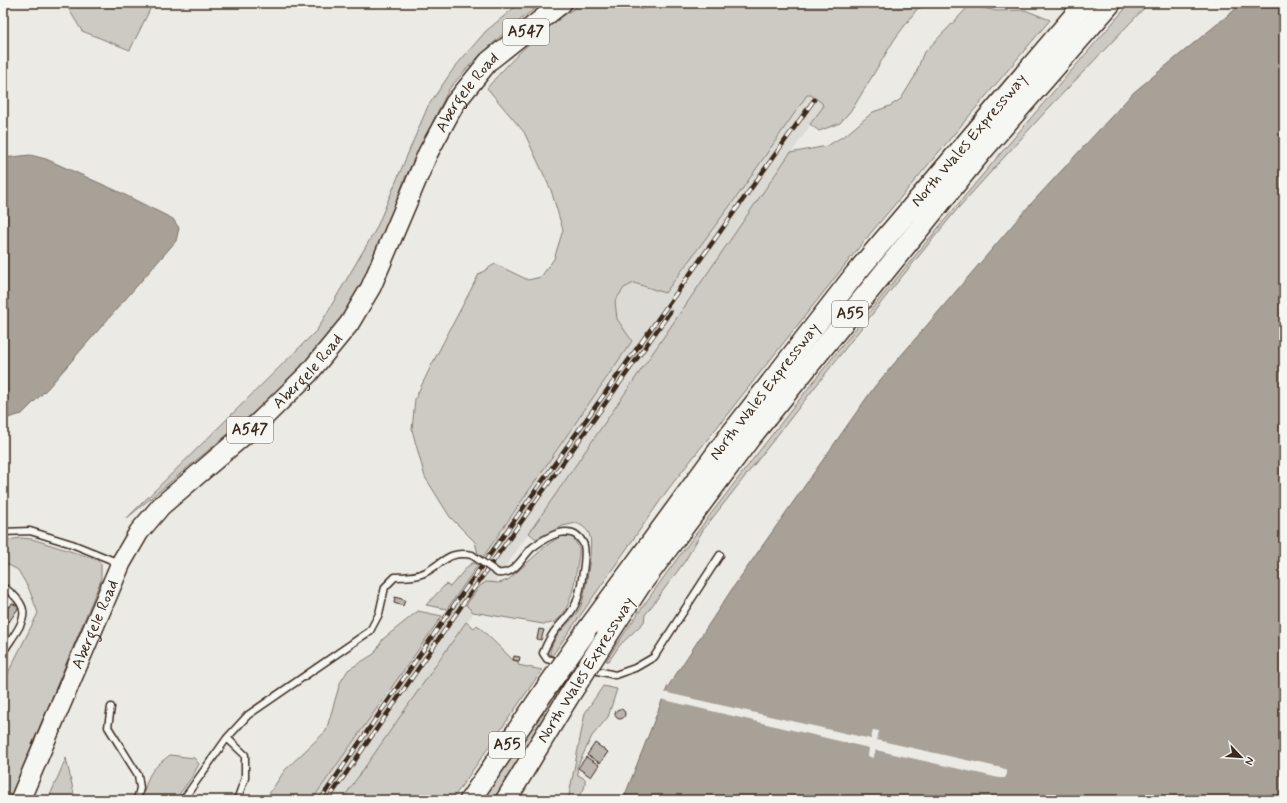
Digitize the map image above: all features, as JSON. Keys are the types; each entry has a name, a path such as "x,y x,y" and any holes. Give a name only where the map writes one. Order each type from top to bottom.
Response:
{"highway":[{"name":"North Wales Expressway","path":"470,800 585,633 727,438 856,273 1085,3"},
{"name":"North Wales Expressway","path":"506,800 569,696 638,587 750,438 983,150 1110,3"}],"main road":[{"name":"Abergele Road","path":"20,800 120,563 139,532 162,506 258,423 308,374 349,324 371,287 428,153 455,103 489,60 562,3"}],"lane":[{"path":"3,532 30,531 72,544 120,563"},
{"path":"183,800 227,738 248,715 370,630 379,614 385,587 395,577 410,577 426,572 440,562 455,555 472,555 498,573 505,574 516,566 532,548 560,532 572,532 580,537 586,546 576,604 570,615 549,640 543,653 547,659 615,675 636,668 654,657 720,555"},
{"path":"3,652 21,625 24,613 22,604 16,596 4,589"},
{"path":"111,707 108,727 138,774 140,788 138,800"},
{"path":"227,738 244,755 245,778 237,800"}],"shaded area":[{"path":"65,3 153,3 130,50 82,31"},
{"path":"520,3 542,3 506,31 469,66 449,89 405,178 372,266 342,319 299,375 127,518 317,330 376,229 428,106 454,68 486,31"},
{"path":"583,3 636,3 640,9 672,3 929,3 917,9 894,40 853,108 840,123 819,131 810,124 823,107 822,103 811,95 807,95 741,191 665,293 634,283 624,288 615,301 617,319 632,341 483,557 478,554 475,542 450,517 425,477 412,430 415,399 479,274 495,264 528,280 541,277 554,259 563,230 551,190 524,132 487,88 532,41 556,21"},
{"path":"1130,3 1149,3 1046,111 959,207 891,290 703,530 685,561 645,615 644,622 620,645 609,661 606,661 646,602 688,545 817,377 949,215"},
{"path":"1243,3 1284,3 1284,800 623,800 667,688 732,589 875,386 1028,207 1134,92"},
{"path":"970,5 997,11 1025,10 1050,20 864,241 669,488 552,656 550,654 554,641 576,614 582,603 591,542 585,528 576,523 563,526 536,539 529,533 790,153 827,146 847,134 873,112 890,106 901,99 915,76 923,54"},
{"path":"807,95 811,95 822,103 823,107 491,588 342,800 312,800 447,609 426,605 446,584 450,587 478,554 484,557 632,341 617,319 615,301 624,288 634,283 665,293 741,191"},
{"path":"30,155 46,159 115,190 173,219 179,228 176,241 48,388 22,414 4,419 3,158"},
{"path":"561,536 573,537 579,548 579,555 573,586 566,609 553,623 543,624 473,612 466,605 480,586 486,582 499,583 508,580 547,545"},
{"path":"20,538 32,539 98,560 101,564 101,580 9,800 3,800 3,683 38,613 29,589 18,570 3,562 3,541"},
{"path":"473,563 478,565 447,609 426,605 446,584 450,587 468,566"},
{"path":"418,611 442,616 312,800 265,800 285,770 326,731 340,683 348,670 374,654 383,639"},
{"path":"466,622 474,628 477,625 513,660 519,662 518,665 542,670 452,800 342,800"},
{"path":"564,678 569,679 494,800 482,800"},
{"path":"603,686 617,689 608,717 592,736 577,767 578,775 585,779 583,790 576,797 568,800 585,713"},
{"path":"170,755 194,758 199,764 192,777 175,800 142,800 150,774"},
{"path":"66,758 74,794 73,800 48,800"}],"pier":[{"path":"663,692 871,739 873,730 879,731 877,740 1002,768 1007,770 1007,774 1005,778 999,778 876,750 873,758 868,756 869,748 660,699"}],"building":[{"path":"395,597 405,600 403,606 394,603"},
{"path":"12,603 19,607 3,631 3,607 5,604 10,607"},
{"path":"539,629 544,630 541,640 537,639"},
{"path":"514,656 520,657 519,661 513,660"},
{"path":"618,709 622,709 624,710 624,718 618,719 615,716 615,712"},
{"path":"595,743 608,752 600,763 587,755"},
{"path":"586,757 599,765 591,777 578,768"}],"railway":[{"path":"320,800 454,605 814,100"},
{"path":"329,798 460,608 670,312"}]}
